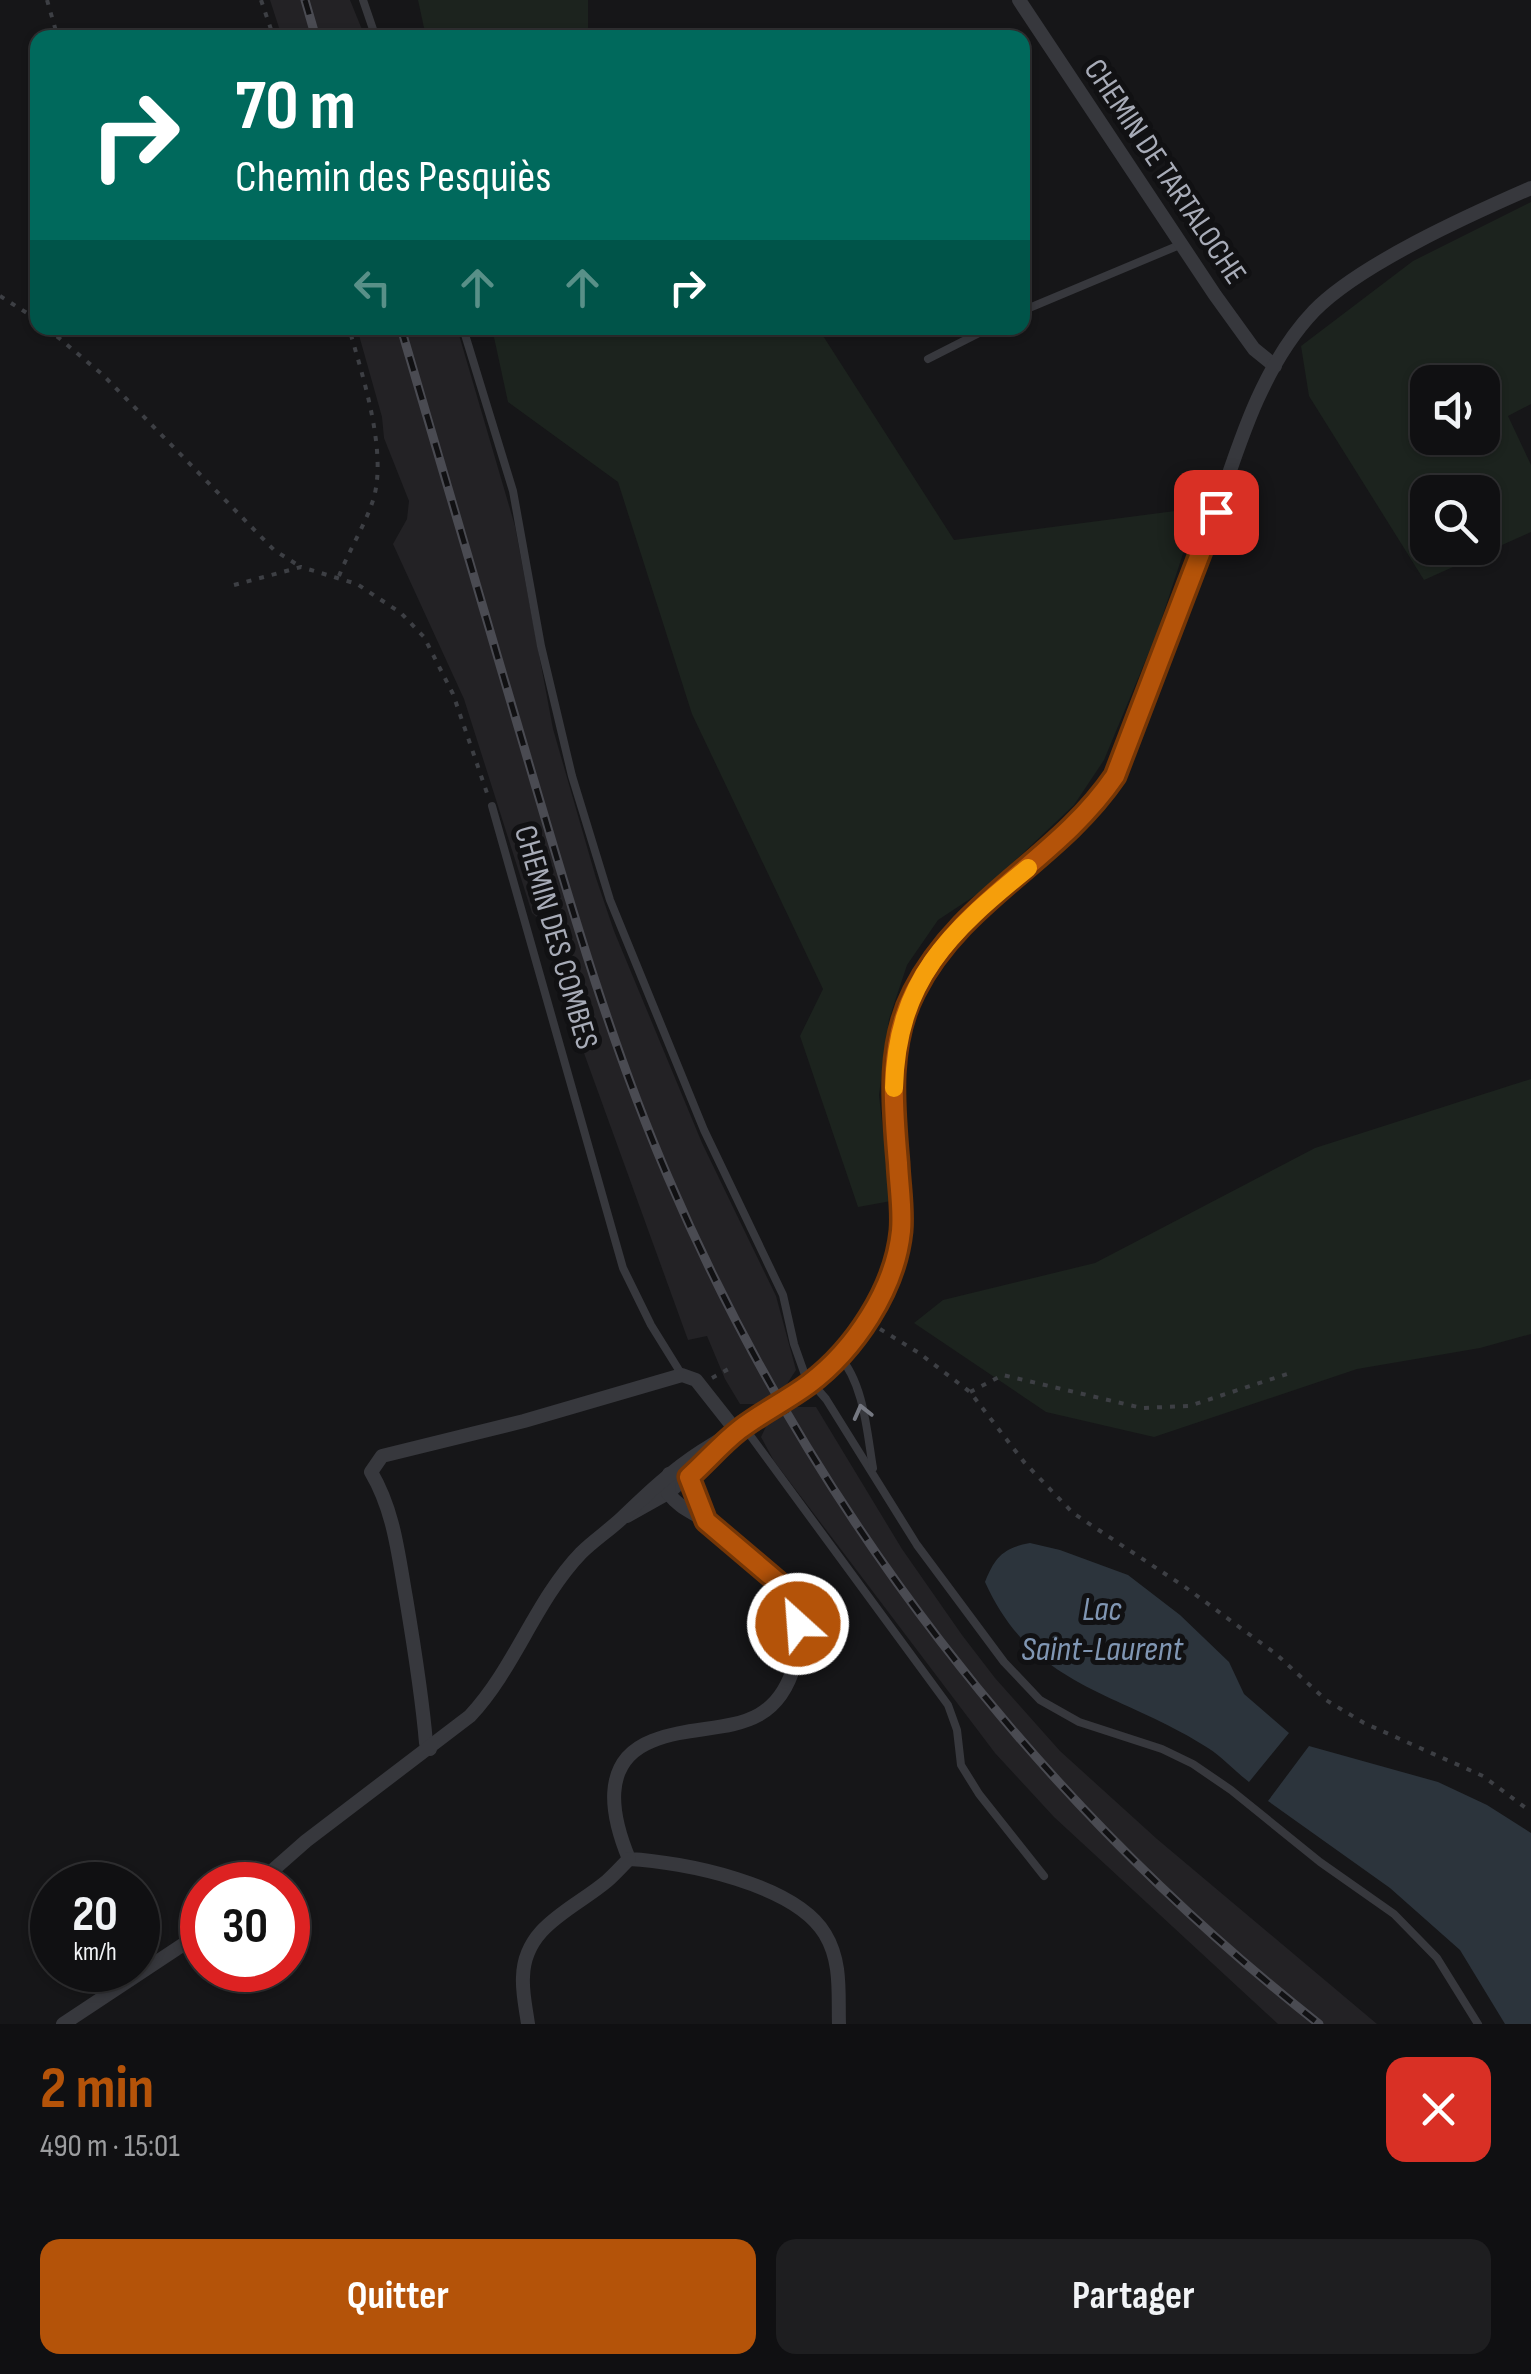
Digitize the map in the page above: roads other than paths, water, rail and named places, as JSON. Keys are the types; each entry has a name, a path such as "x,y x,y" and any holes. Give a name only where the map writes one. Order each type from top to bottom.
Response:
{"street":[{"name":"CHEMIN DE TARTALOCHE","path":"1018,0 1254,349 1275,366"},
{"path":"282,1862 470,1716 488,1697 560,1579 581,1553 642,1496 810,1383 839,1356 879,1299 895,1259 901,1202 893,1096 895,1050 913,994 949,937 981,905 1061,840 1095,806 1115,776 1251,416 1294,333 1351,281 1531,188"},
{"path":"430,1748 426,1743 420,1667 393,1522 386,1498 371,1472 382,1456 403,1449 524,1422 682,1375"},
{"name":"CHEMIN DES COMBES","path":"682,1375 696,1380 740,1429"},
{"path":"622,1518 668,1493 740,1429"},
{"path":"670,1474 689,1477"},
{"path":"668,1493 670,1474"},
{"path":"689,1477 706,1521"},
{"path":"629,1858 613,1812 612,1793 626,1762 653,1740 741,1724 758,1716 774,1702 794,1665 798,1624 786,1594 765,1568 706,1521 688,1513 668,1493"},
{"path":"528,2024 522,1978 533,1943 556,1916 606,1882 629,1858"},
{"path":"629,1858 741,1881 791,1901 824,1933 834,1957 839,1978 839,2024"},
{"path":"63,2024 180,1947"}],"lane":[{"path":"363,0 373,30"},
{"path":"1030,308 1182,244"},
{"path":"465,335 513,491 541,646 567,757 610,900 704,1130 783,1295 794,1344 810,1383 826,1399 928,1560 1004,1662 1040,1700 1078,1722 1162,1749 1231,1790 1320,1862 1394,1914 1437,1958 1478,2024"},
{"path":"928,359 975,335"},
{"name":"CHEMIN DES COMBES","path":"492,806 622,1268 651,1326 682,1375"},
{"path":"839,1356 856,1391 873,1472"},
{"path":"740,1429 948,1705 958,1730 961,1765 1044,1876"}],"water":[{"name":"Lac Saint-Laurent","path":"1030,1543 1128,1575 1180,1615 1229,1662 1244,1694 1289,1733 1249,1782 1208,1748 1082,1684 1028,1645 1005,1618 985,1582 1001,1555"},
{"path":"1309,1746 1438,1782 1487,1805 1531,1833 1531,2024 1505,2024 1460,1950 1390,1888 1268,1801"}],"railway":[{"path":"305,0 314,30"},
{"path":"403,335 594,978 648,1128 725,1300 790,1418 862,1532 941,1641 1026,1746 1118,1844 1216,1937 1319,2024"}]}
